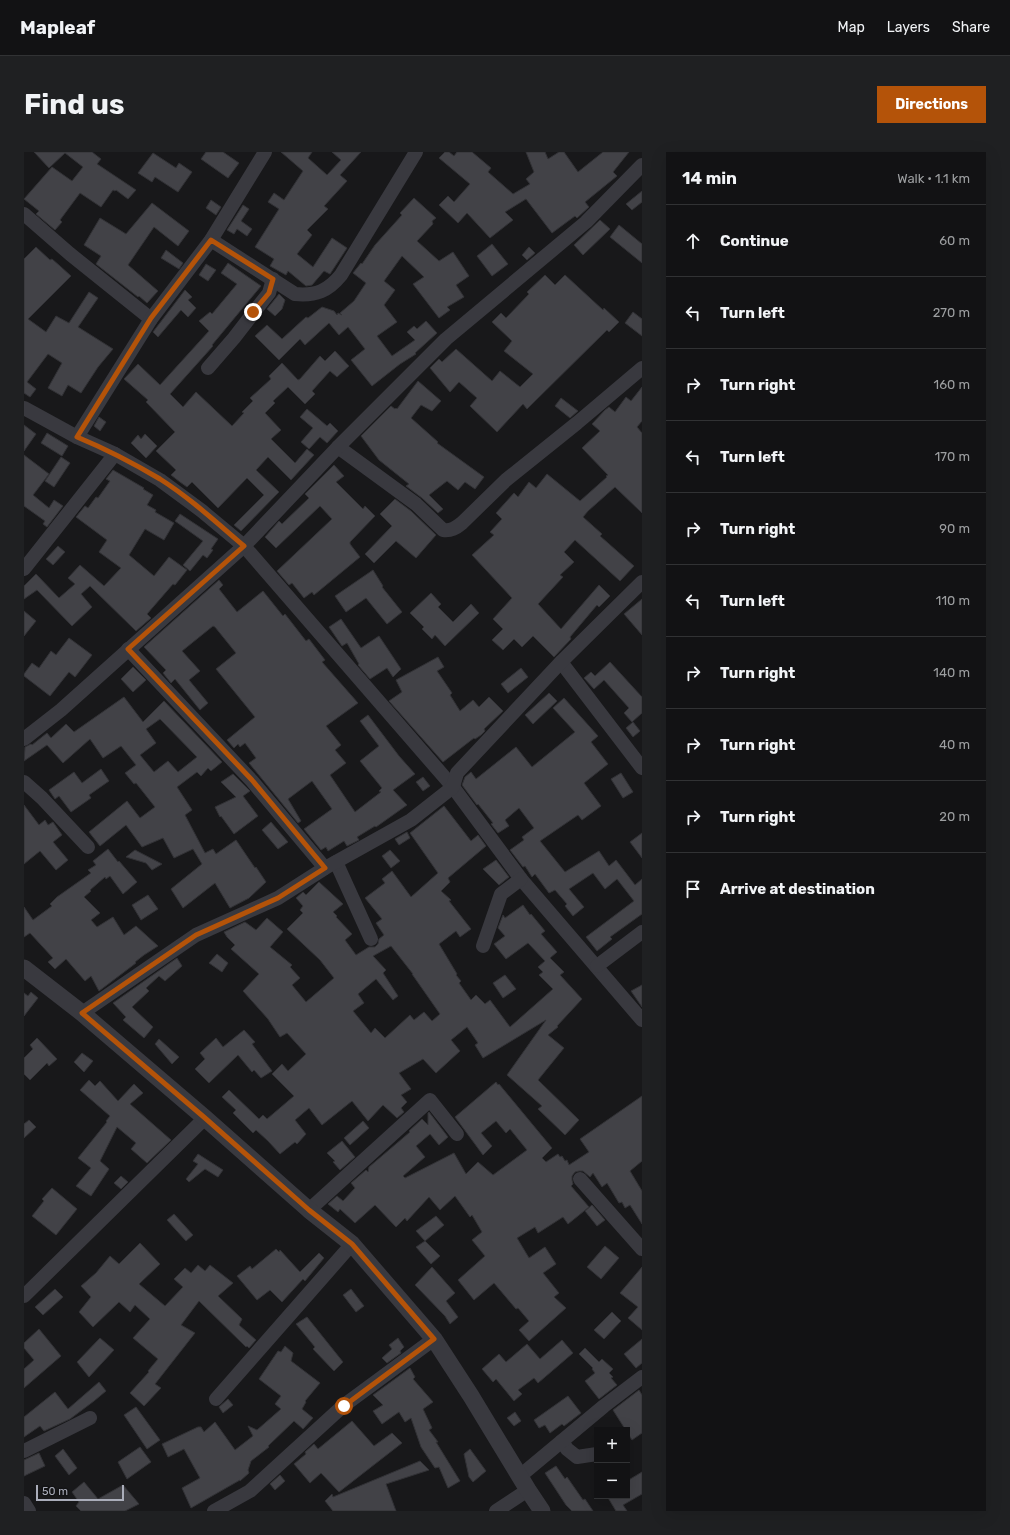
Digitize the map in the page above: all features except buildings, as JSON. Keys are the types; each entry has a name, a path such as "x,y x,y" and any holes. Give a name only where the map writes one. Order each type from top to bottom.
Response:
{"street":[{"path":"77,437 151,318 211,240 265,152"},
{"path":"211,240 295,294 308,295 319,292 333,285 341,275 416,152"},
{"path":"24,739 61,710 244,546 338,447 446,339 586,222 642,165"},
{"path":"24,214 70,254 151,318"},
{"path":"208,368 234,338 269,293 273,279"},
{"path":"338,447 416,504 443,530 448,531 462,523 506,480 642,368"},
{"path":"24,408 77,437 115,454 160,480 202,511 244,546 453,787 521,879 642,1020"},
{"path":"24,569 115,454"},
{"path":"82,1013 196,935 278,898 330,865 411,820 453,787 457,773 560,662 642,582"},
{"path":"128,649 330,865 371,939"},
{"path":"560,662 642,768"},
{"path":"24,782 42,798 88,847"},
{"path":"483,946 501,894 521,879"},
{"path":"597,966 642,932"},
{"path":"24,968 82,1013 205,1118 309,1210 352,1244 434,1339 542,1511"},
{"path":"309,1210 430,1100 457,1134"},
{"path":"24,1296 205,1118"},
{"path":"580,1179 642,1249"},
{"path":"216,1400 352,1244"},
{"path":"214,1511 250,1491 344,1406 434,1339"},
{"path":"496,1511 562,1441 642,1377"},
{"path":"24,1451 90,1418"},
{"path":"562,1441 567,1449 577,1457 594,1454"},
{"path":"24,1504 29,1511"}],"route":[{"path":"253,312 269,293 273,279 211,240 151,318 77,437 115,454 160,480 202,511 244,546 128,649 252,780 325,868 278,898 196,935 82,1013 205,1118 309,1210 352,1244 434,1339 344,1406"}]}
